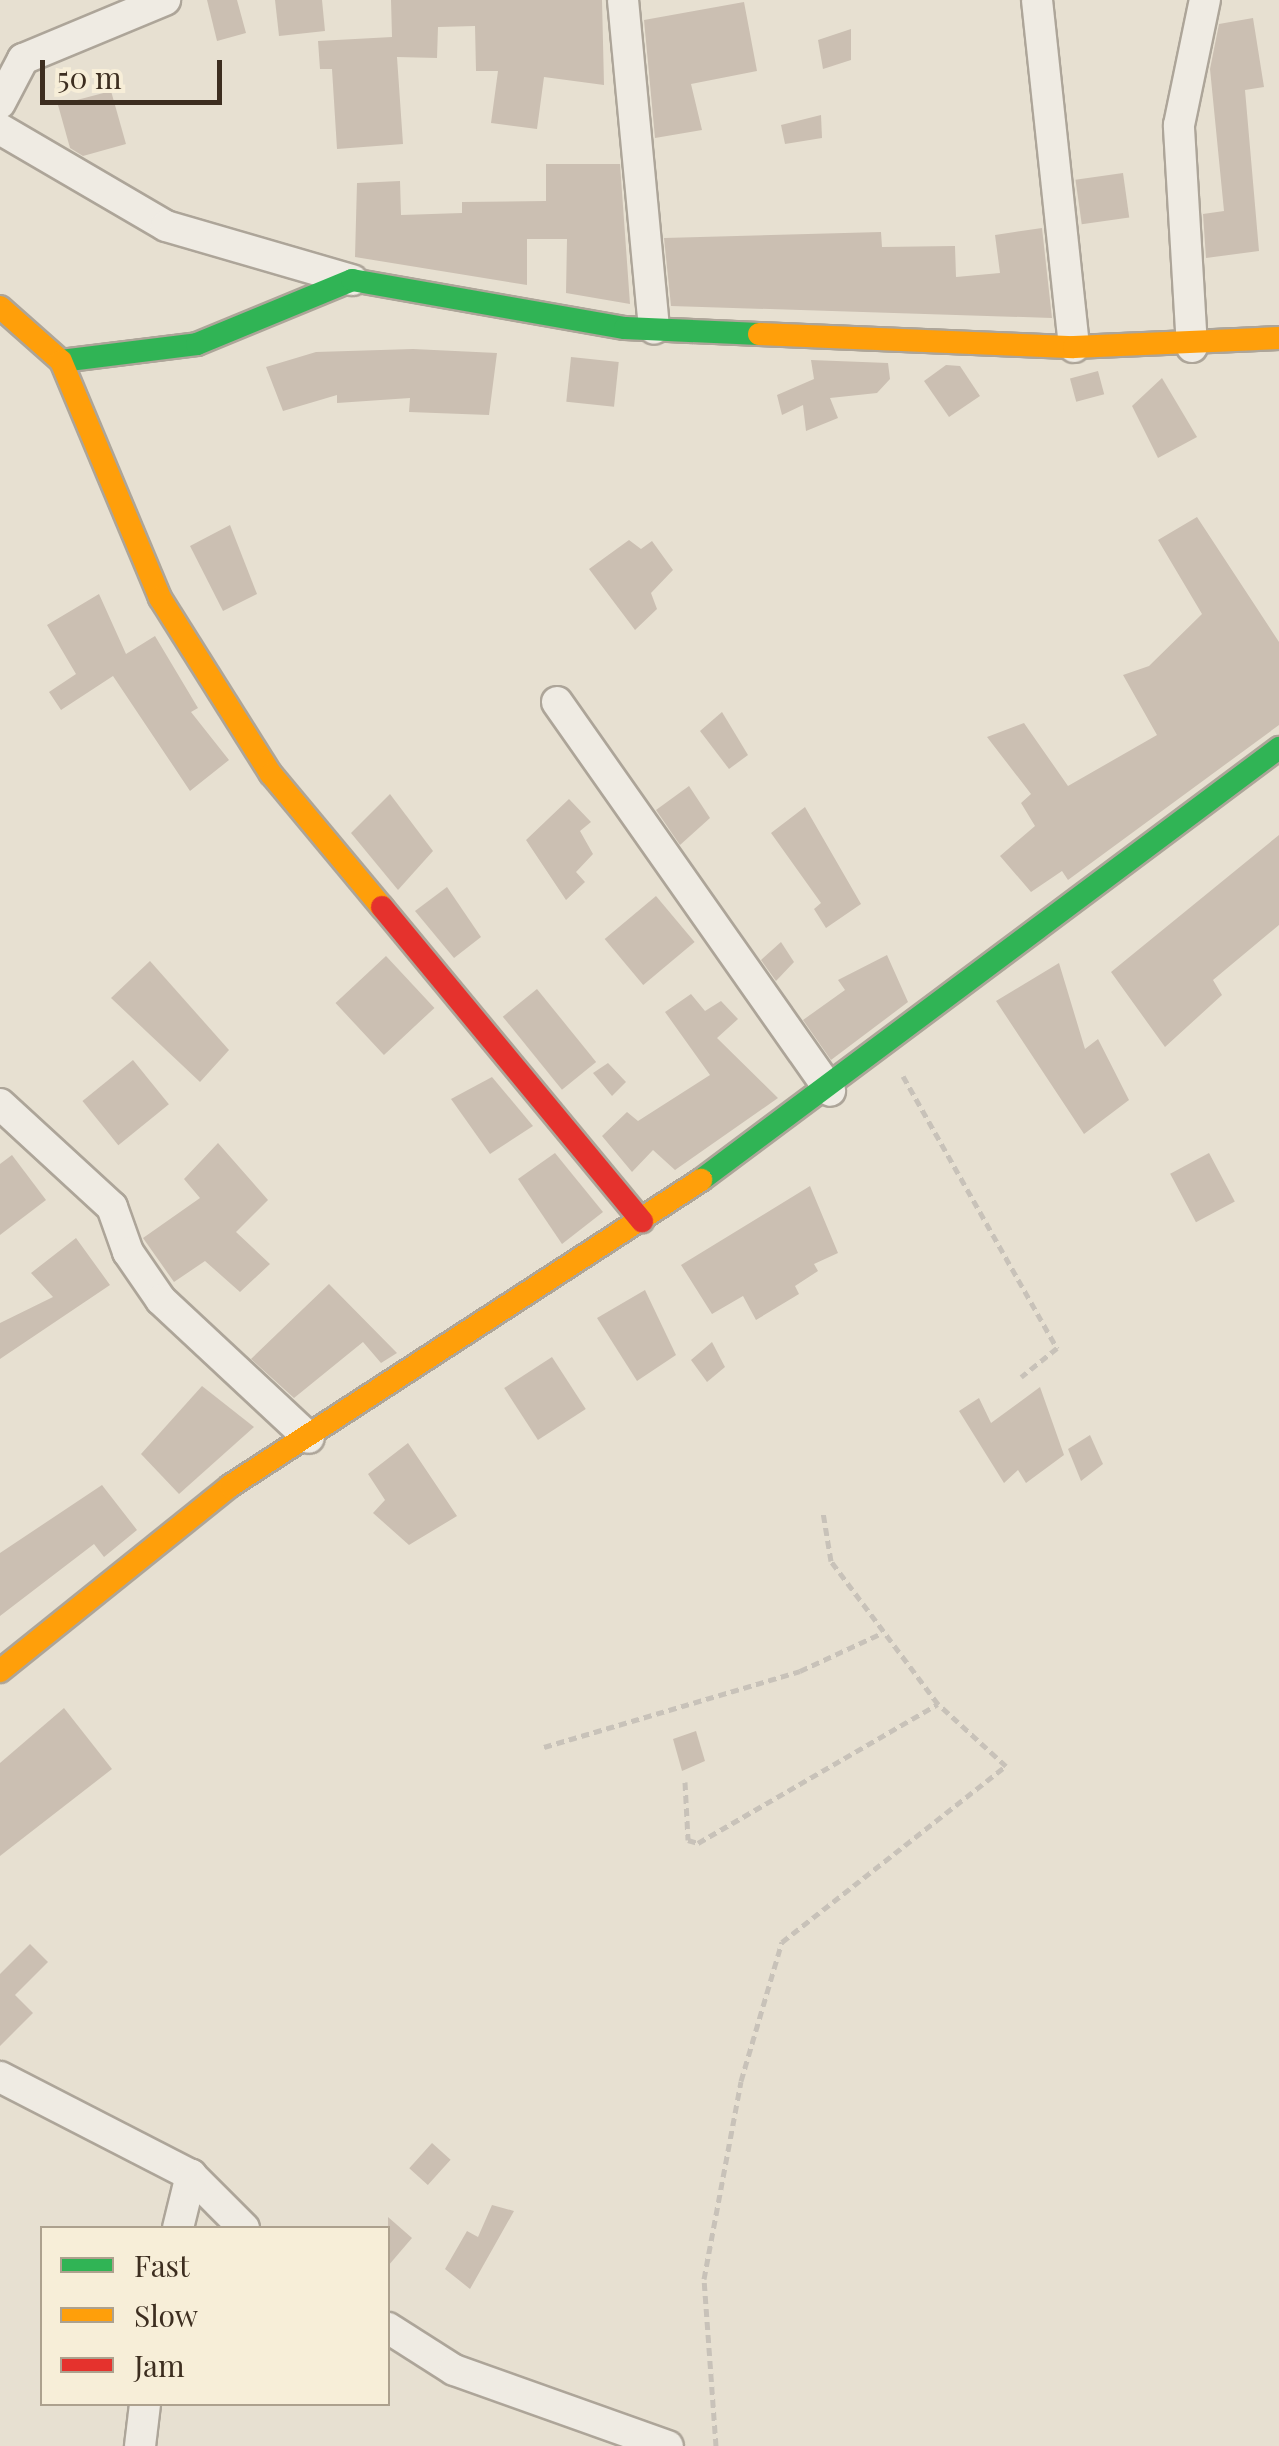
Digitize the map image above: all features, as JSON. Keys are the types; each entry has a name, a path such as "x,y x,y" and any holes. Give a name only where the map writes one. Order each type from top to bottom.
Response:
{"street":[{"path":"0,104 23,58 165,0"},
{"path":"623,0 654,329"},
{"path":"1037,0 1074,347"},
{"path":"1192,347 1179,125 1204,0"},
{"path":"0,129 166,226 352,280 654,329 1074,347 1192,347 1279,338"},
{"path":"61,360 197,344 352,280"},
{"path":"0,307 61,360 160,598 271,774 642,1221"},
{"path":"557,702 830,1091"},
{"path":"0,1671 230,1486 642,1221 830,1091 1277,755"},
{"path":"0,1104 112,1207 128,1252 162,1300 309,1438"},
{"path":"0,2078 191,2176 242,2226"},
{"path":"178,2226 191,2176"},
{"path":"390,2329 454,2370 668,2446"},
{"path":"140,2446 145,2406"}],"path":[{"path":"889,1046 1056,1348 1021,1377"},
{"path":"716,2446 704,2279 741,2082 782,1942 1006,1766 938,1704 880,1634 831,1561 823,1512"},
{"path":"544,1746 800,1670 880,1634"},
{"path":"685,1782 688,1840 698,1844 938,1704"}],"building":[{"path":"207,0 237,0 246,33 217,41"},
{"path":"275,0 322,0 325,31 279,36"},
{"path":"391,0 602,0 604,85 544,77 537,129 491,123 498,71 476,71 475,26 438,27 437,58 397,57 403,144 337,149 332,69 320,69 318,41 392,37"},
{"path":"744,2 757,71 691,84 702,130 655,138 644,20"},
{"path":"1253,18 1264,87 1245,90 1259,251 1206,258 1203,214 1224,211 1210,69 1219,24"},
{"path":"851,29 851,60 823,69 818,40"},
{"path":"111,91 126,144 83,156 70,148 58,105"},
{"path":"821,115 822,138 785,144 781,125"},
{"path":"546,164 620,164 630,304 566,293 567,239 527,239 527,285 355,257 357,183 400,181 401,215 462,213 462,202 546,201"},
{"path":"1123,173 1129,218 1082,224 1075,180"},
{"path":"1042,228 1052,318 671,306 664,238 881,232 882,247 955,246 956,277 1000,273 995,235"},
{"path":"413,349 497,353 489,415 409,412 410,398 337,403 337,395 283,411 266,367 316,352"},
{"path":"571,357 619,362 614,407 566,402"},
{"path":"811,360 888,363 890,379 877,393 830,398 838,418 806,431 803,405 782,415 777,395 814,379"},
{"path":"946,365 960,366 980,396 949,417 924,381"},
{"path":"1098,371 1104,394 1076,402 1070,379"},
{"path":"1162,378 1197,437 1158,458 1132,406"},
{"path":"1197,517 1279,642 1279,725 1068,880 1062,871 1031,892 1000,856 1035,826 1021,803 1031,794 987,737 1024,723 1068,786 1157,735 1123,675 1149,666 1202,614 1158,540"},
{"path":"230,525 257,594 223,611 190,546"},
{"path":"629,540 641,549 652,541 673,570 651,593 657,609 635,630 589,569"},
{"path":"99,594 126,654 155,636 198,708 191,712 229,760 190,791 113,676 61,710 49,692 76,674 47,625"},
{"path":"722,712 748,755 729,769 700,731"},
{"path":"689,786 710,818 680,845 656,810"},
{"path":"390,794 433,851 398,890 351,833"},
{"path":"569,799 591,822 580,831 593,854 576,872 585,882 566,900 526,840"},
{"path":"805,807 861,904 826,928 814,909 821,903 771,833"},
{"path":"1279,835 1279,925 1213,980 1222,995 1165,1047 1111,972"},
{"path":"447,887 481,937 454,958 415,911"},
{"path":"656,896 695,942 643,985 605,939"},
{"path":"781,942 794,962 776,981 761,960"},
{"path":"887,955 908,1002 831,1060 803,1020 845,990 838,980"},
{"path":"386,956 434,1008 384,1055 336,1003"},
{"path":"150,961 229,1050 200,1082 111,998"},
{"path":"1059,963 1085,1049 1098,1039 1129,1100 1084,1134 996,1001"},
{"path":"537,989 596,1062 562,1090 503,1017"},
{"path":"691,994 705,1011 721,1001 738,1019 717,1038 778,1098 675,1170 653,1150 632,1172 602,1136 627,1112 638,1121 710,1075 665,1012"},
{"path":"133,1060 169,1104 118,1145 82,1101"},
{"path":"608,1063 626,1082 612,1096 593,1073"},
{"path":"492,1077 533,1126 490,1154 451,1099"},
{"path":"218,1143 268,1200 236,1232 270,1264 240,1292 205,1261 174,1282 143,1238 200,1198 184,1179"},
{"path":"555,1153 603,1212 562,1244 518,1179"},
{"path":"1209,1153 1235,1202 1196,1222 1170,1174"},
{"path":"12,1155 46,1200 0,1235 0,1164"},
{"path":"810,1186 838,1253 814,1264 818,1271 795,1286 799,1294 756,1320 743,1296 712,1314 681,1265"},
{"path":"76,1238 110,1285 0,1359 0,1323 53,1297 31,1273"},
{"path":"329,1284 397,1353 381,1363 363,1342 294,1398 251,1359"},
{"path":"645,1290 676,1355 637,1381 597,1318"},
{"path":"712,1342 725,1367 707,1382 691,1360"},
{"path":"552,1357 586,1409 538,1440 504,1388"},
{"path":"202,1386 254,1427 179,1494 141,1454"},
{"path":"1040,1387 1064,1455 1026,1483 1018,1470 1004,1483 959,1411 979,1398 991,1423"},
{"path":"1090,1435 1103,1464 1081,1481 1068,1449"},
{"path":"408,1443 457,1516 409,1545 373,1513 385,1500 368,1474"},
{"path":"102,1485 137,1530 104,1557 94,1544 0,1616 0,1553"},
{"path":"64,1708 112,1769 0,1856 0,1763"},
{"path":"696,1731 705,1761 682,1771 673,1739"},
{"path":"30,1944 48,1962 15,1995 33,2013 0,2046 0,1974"},
{"path":"432,2143 451,2160 428,2185 409,2168"},
{"path":"492,2205 514,2211 470,2289 445,2269 467,2231 478,2237"},
{"path":"388,2217 412,2238 390,2264 390,2226"}],"traffic: fast":[{"path":"61,361 197,344 352,280 625,328 759,334"},
{"path":"701,1180 1279,748"}],"traffic: slow":[{"path":"0,307 61,361 160,598 271,774 382,907"},
{"path":"759,334 1074,347 1279,338"},
{"path":"0,1671 230,1486 701,1180"}],"traffic: jam":[{"path":"382,907 642,1221"}]}
